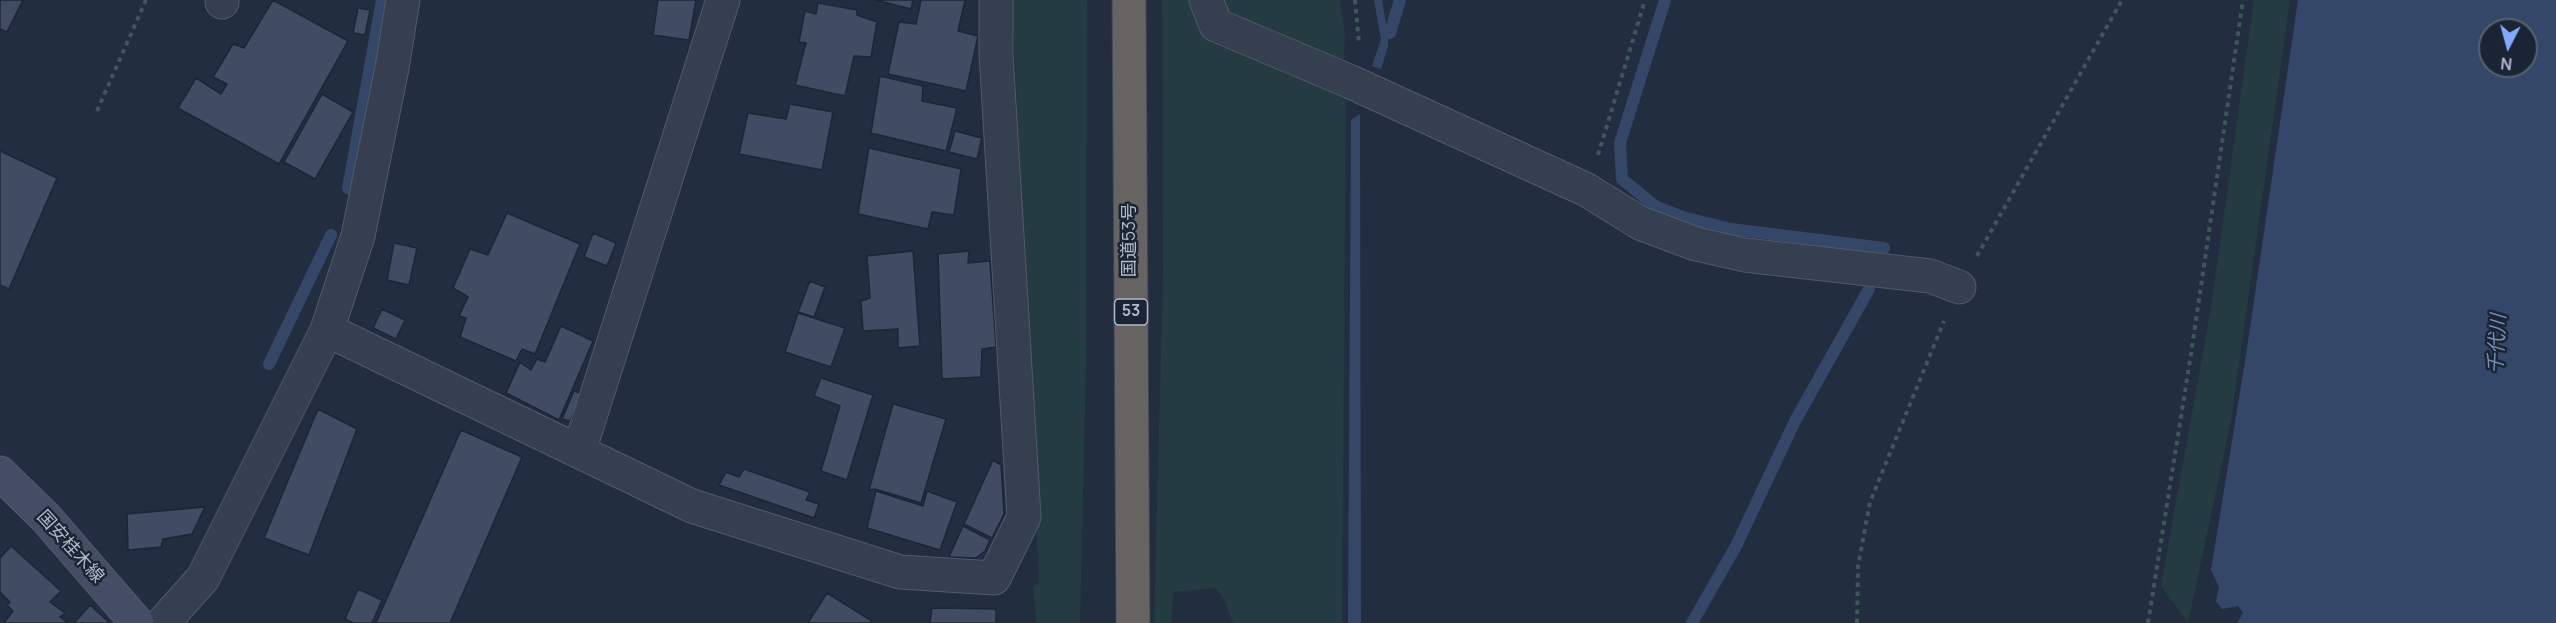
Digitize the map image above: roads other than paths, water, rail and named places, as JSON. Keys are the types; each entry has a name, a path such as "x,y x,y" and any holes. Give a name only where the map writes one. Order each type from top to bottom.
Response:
{"highway":[{"name":"国道53号","path":"1129,0 1132,623"}],"main road":[{"name":"国安桂木線","path":"0,473 46,518 137,623"}],"street":[{"path":"163,623 203,578 327,330 358,236 392,68 403,0"},
{"path":"579,451 723,0"},
{"path":"327,330 692,506 900,572 994,578 1024,518 996,54 996,0"},
{"path":"1206,0 1216,25 1351,82 1587,190 1640,223 1696,244 1745,255 1930,276 1959,287"}],"water":[{"path":"1374,0 1382,0 1388,36 1388,46 1381,69 1372,66 1381,39"},
{"name":"千代川","path":"2298,0 2556,0 2556,623 2237,623 2243,613 2238,606 2222,609 2216,601 2219,587 2211,570 2246,355"},
{"path":"1360,114 1361,623 1348,623 1351,120"}],"waterway":[{"path":"348,188 382,0"},
{"path":"1390,33 1400,0"},
{"path":"1665,0 1620,143 1622,179 1655,206 1683,217 1731,229 1884,248"},
{"path":"269,364 331,235"},
{"path":"1692,623 1736,546 1795,421 1869,289"}]}
